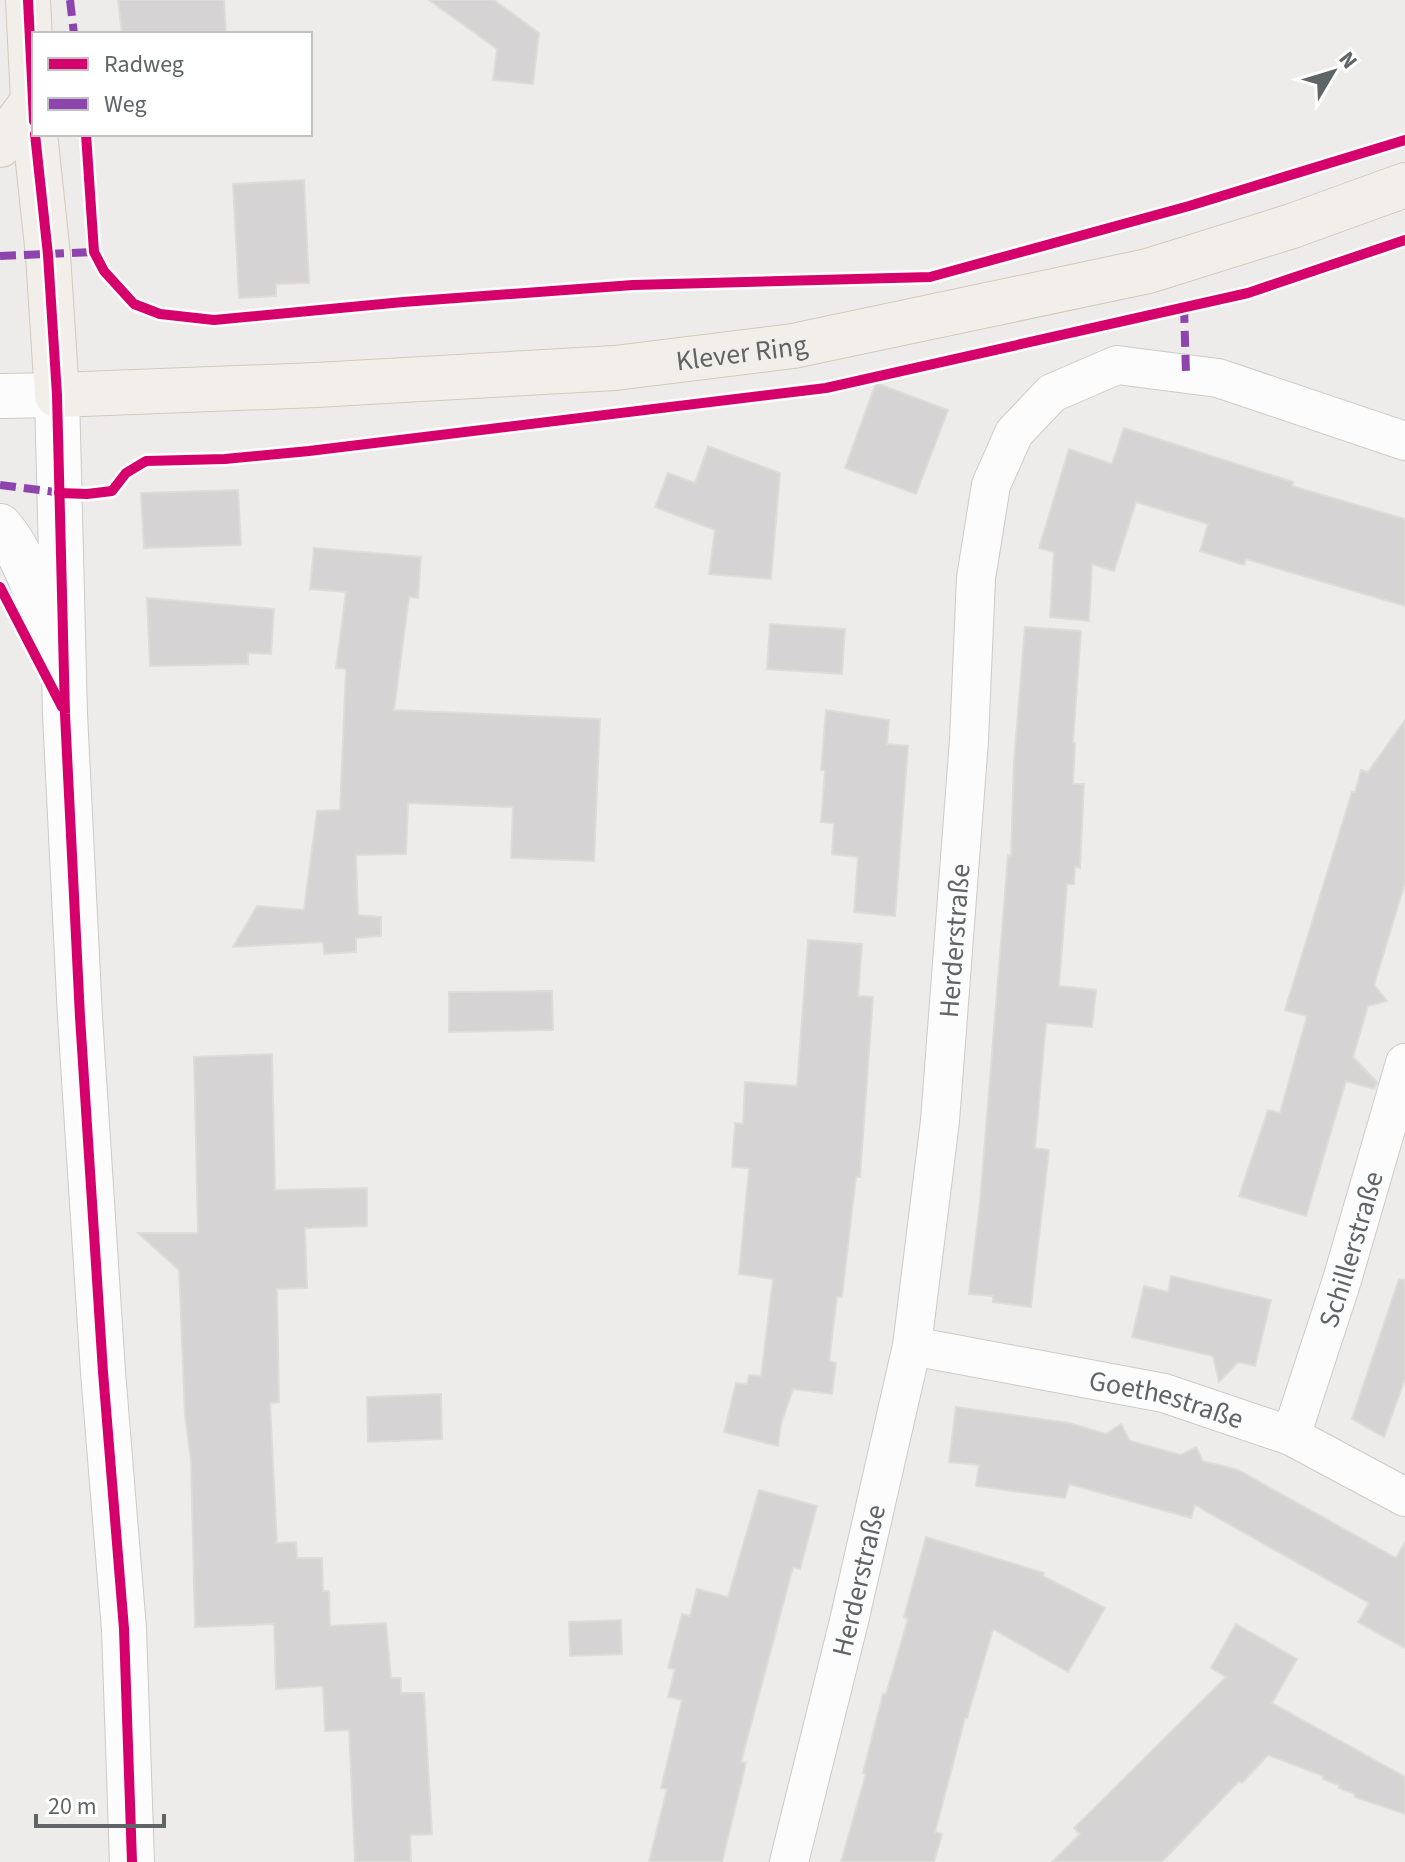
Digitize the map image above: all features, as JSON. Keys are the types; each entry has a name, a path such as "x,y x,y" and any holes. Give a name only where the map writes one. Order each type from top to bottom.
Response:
{"main road":[{"path":"28,0 32,79"},
{"path":"0,145 32,121"},
{"path":"36,136 48,255 57,395"},
{"name":"Klever Ring","path":"57,395 316,385 615,368 793,346 1148,271 1292,226 1405,185"}],"street":[{"name":"Herderstraße","path":"789,1862 849,1621 912,1346 940,1121 968,755 976,578 991,485 1014,433 1052,393 1117,365 1218,378 1405,441"},
{"path":"0,396 57,395 65,714 81,1042 124,1629 132,1862"},
{"path":"0,526 23,563 41,607 65,714"},
{"name":"Schillerstraße","path":"1291,1436 1342,1280 1405,1063"},
{"name":"Goethestraße","path":"912,1346 1164,1393 1291,1436 1405,1497"}],"building":[{"path":"118,0 224,0 226,32 122,32"},
{"path":"429,0 494,0 539,33 533,84 493,80 497,49"},
{"path":"304,180 309,283 276,284 276,296 239,298 233,184"},
{"path":"876,383 948,410 916,494 845,468"},
{"path":"1124,428 1293,482 1292,486 1405,519 1405,606 1246,559 1244,565 1200,551 1208,524 1136,502 1114,571 1092,564 1089,621 1050,617 1054,552 1039,548 1069,449 1112,464"},
{"path":"708,446 780,473 771,579 709,574 715,530 655,507 668,473 695,483"},
{"path":"238,490 241,545 144,548 141,493"},
{"path":"314,548 421,557 418,598 409,597 394,710 600,719 594,861 511,858 513,807 408,803 406,854 356,855 358,915 381,917 381,936 356,938 356,952 324,954 323,942 233,947 257,906 304,910 317,811 340,810 346,669 336,668 346,592 310,589"},
{"path":"147,598 274,609 271,654 248,653 248,664 150,666"},
{"path":"770,624 845,629 842,674 767,669"},
{"path":"1025,627 1081,631 1073,742 1073,784 1084,784 1080,868 1075,866 1074,884 1067,884 1059,986 1096,990 1092,1027 1046,1023 1035,1148 1049,1150 1031,1307 993,1302 993,1296 969,1294 980,1202 1008,855 1011,856 1014,761"},
{"path":"826,710 889,720 887,744 908,746 895,916 854,912 858,857 832,854 834,823 821,822"},
{"path":"1405,720 1405,883 1374,985 1387,1001 1368,1006 1353,1057 1377,1082 1374,1089 1346,1081 1306,1216 1239,1196 1268,1110 1280,1113 1307,1016 1285,1010 1352,792 1355,792 1361,770 1368,772"},
{"path":"808,940 862,944 858,996 873,997 860,1177 856,1177 842,1297 837,1297 829,1361 836,1363 832,1394 793,1389 781,1424 778,1446 724,1432 736,1383 747,1384 749,1375 761,1376 773,1279 739,1274 749,1168 732,1167 735,1123 743,1124 745,1082 797,1086"},
{"path":"552,991 553,1030 449,1032 449,992"},
{"path":"272,1054 275,1190 367,1188 367,1226 305,1228 307,1288 277,1289 279,1402 270,1403 277,1543 296,1542 297,1558 322,1558 323,1591 329,1591 330,1626 386,1623 391,1678 401,1678 401,1693 424,1693 432,1834 410,1835 411,1862 355,1862 349,1730 325,1731 323,1686 276,1689 274,1624 195,1627 191,1460 185,1416 179,1270 138,1233 198,1233 194,1057"},
{"path":"1171,1276 1271,1300 1255,1366 1238,1362 1219,1382 1213,1356 1132,1337 1144,1286 1168,1292"},
{"path":"1399,1279 1405,1280 1405,1379 1384,1437 1352,1419"},
{"path":"441,1394 442,1439 368,1442 367,1397"},
{"path":"956,1407 1069,1423 1106,1434 1121,1424 1130,1441 1181,1455 1196,1447 1203,1461 1238,1470 1396,1558 1405,1542 1405,1648 1358,1622 1369,1603 1195,1505 1191,1518 1069,1484 1065,1498 976,1486 979,1465 949,1462"},
{"path":"759,1490 817,1506 800,1569 793,1567 741,1762 746,1763 722,1862 649,1862 667,1789 661,1788 682,1700 668,1697 675,1669 668,1668 682,1614 690,1616 697,1589 728,1597"},
{"path":"926,1537 1044,1573 1043,1576 1105,1608 1068,1672 993,1629 965,1718 935,1832 942,1834 934,1862 841,1862 866,1774 863,1773 883,1694 886,1694 908,1619 904,1617"},
{"path":"621,1620 622,1654 570,1656 569,1622"},
{"path":"1236,1624 1297,1659 1272,1703 1405,1777 1405,1814 1355,1797 1339,1785 1323,1779 1323,1776 1268,1755 1162,1862 1052,1862 1080,1834 1074,1828 1226,1677 1211,1668"}],"marked path":[{"path":"70,0 74,32"},
{"path":"0,256 94,252"},
{"path":"1184,307 1186,374"},
{"path":"0,485 63,493"}],"cycle path":[{"path":"28,0 32,81"},
{"path":"35,136 48,255 57,395 65,714 80,1017 103,1372 124,1629 132,1862"},
{"path":"86,136 94,252 104,271 134,304 160,314 214,320 633,285 930,277 1189,206 1405,140"},
{"path":"59,493 112,491 126,473 146,461 225,459 309,451 826,388 1248,293 1405,240"},
{"path":"0,587 62,707"}]}
